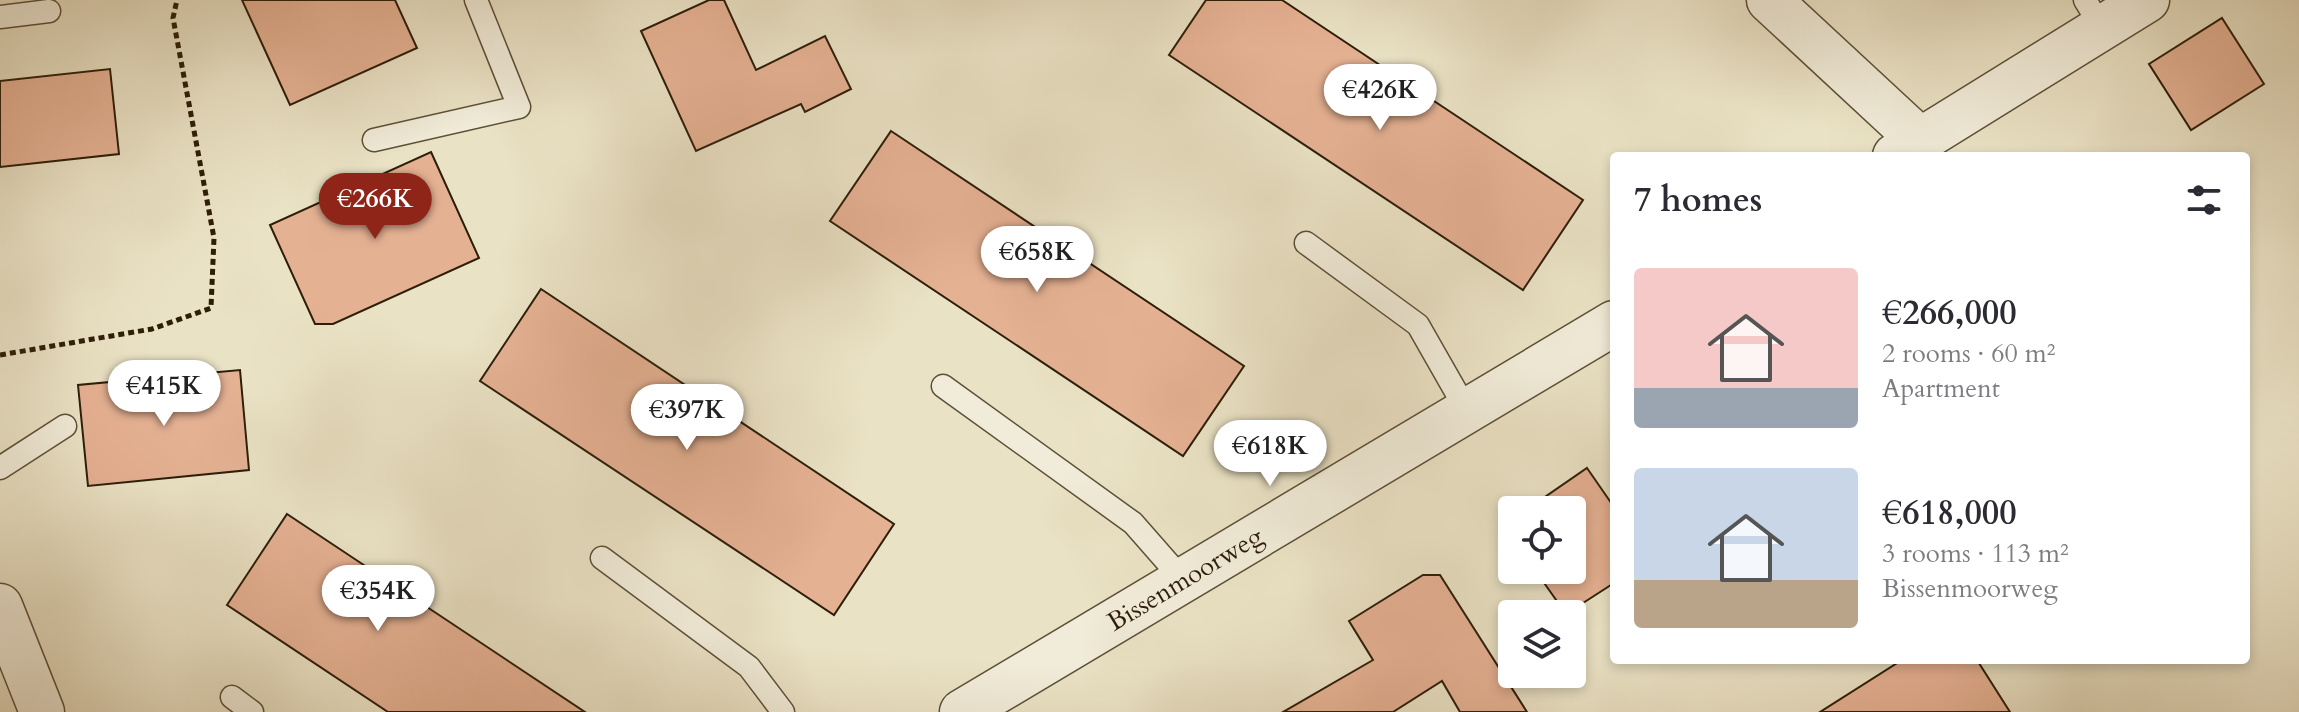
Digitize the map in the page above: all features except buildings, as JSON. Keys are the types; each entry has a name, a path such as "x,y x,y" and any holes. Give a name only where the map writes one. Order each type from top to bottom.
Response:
{"street":[{"path":"1769,0 1908,148 2094,14 2147,0"},
{"name":"Bissenmoorweg","path":"962,712 1610,325"},
{"path":"0,606 42,712"}],"lane":[{"path":"374,140 519,107 476,0"},
{"path":"0,17 49,11"},
{"path":"1306,243 1418,325 1467,411"},
{"path":"943,386 1133,523 1183,580"},
{"path":"0,468 65,426"},
{"path":"602,558 749,667 783,712"},
{"path":"232,697 252,712"}],"path":[{"path":"0,355 152,329 211,308 214,238 173,18 177,0"}]}
